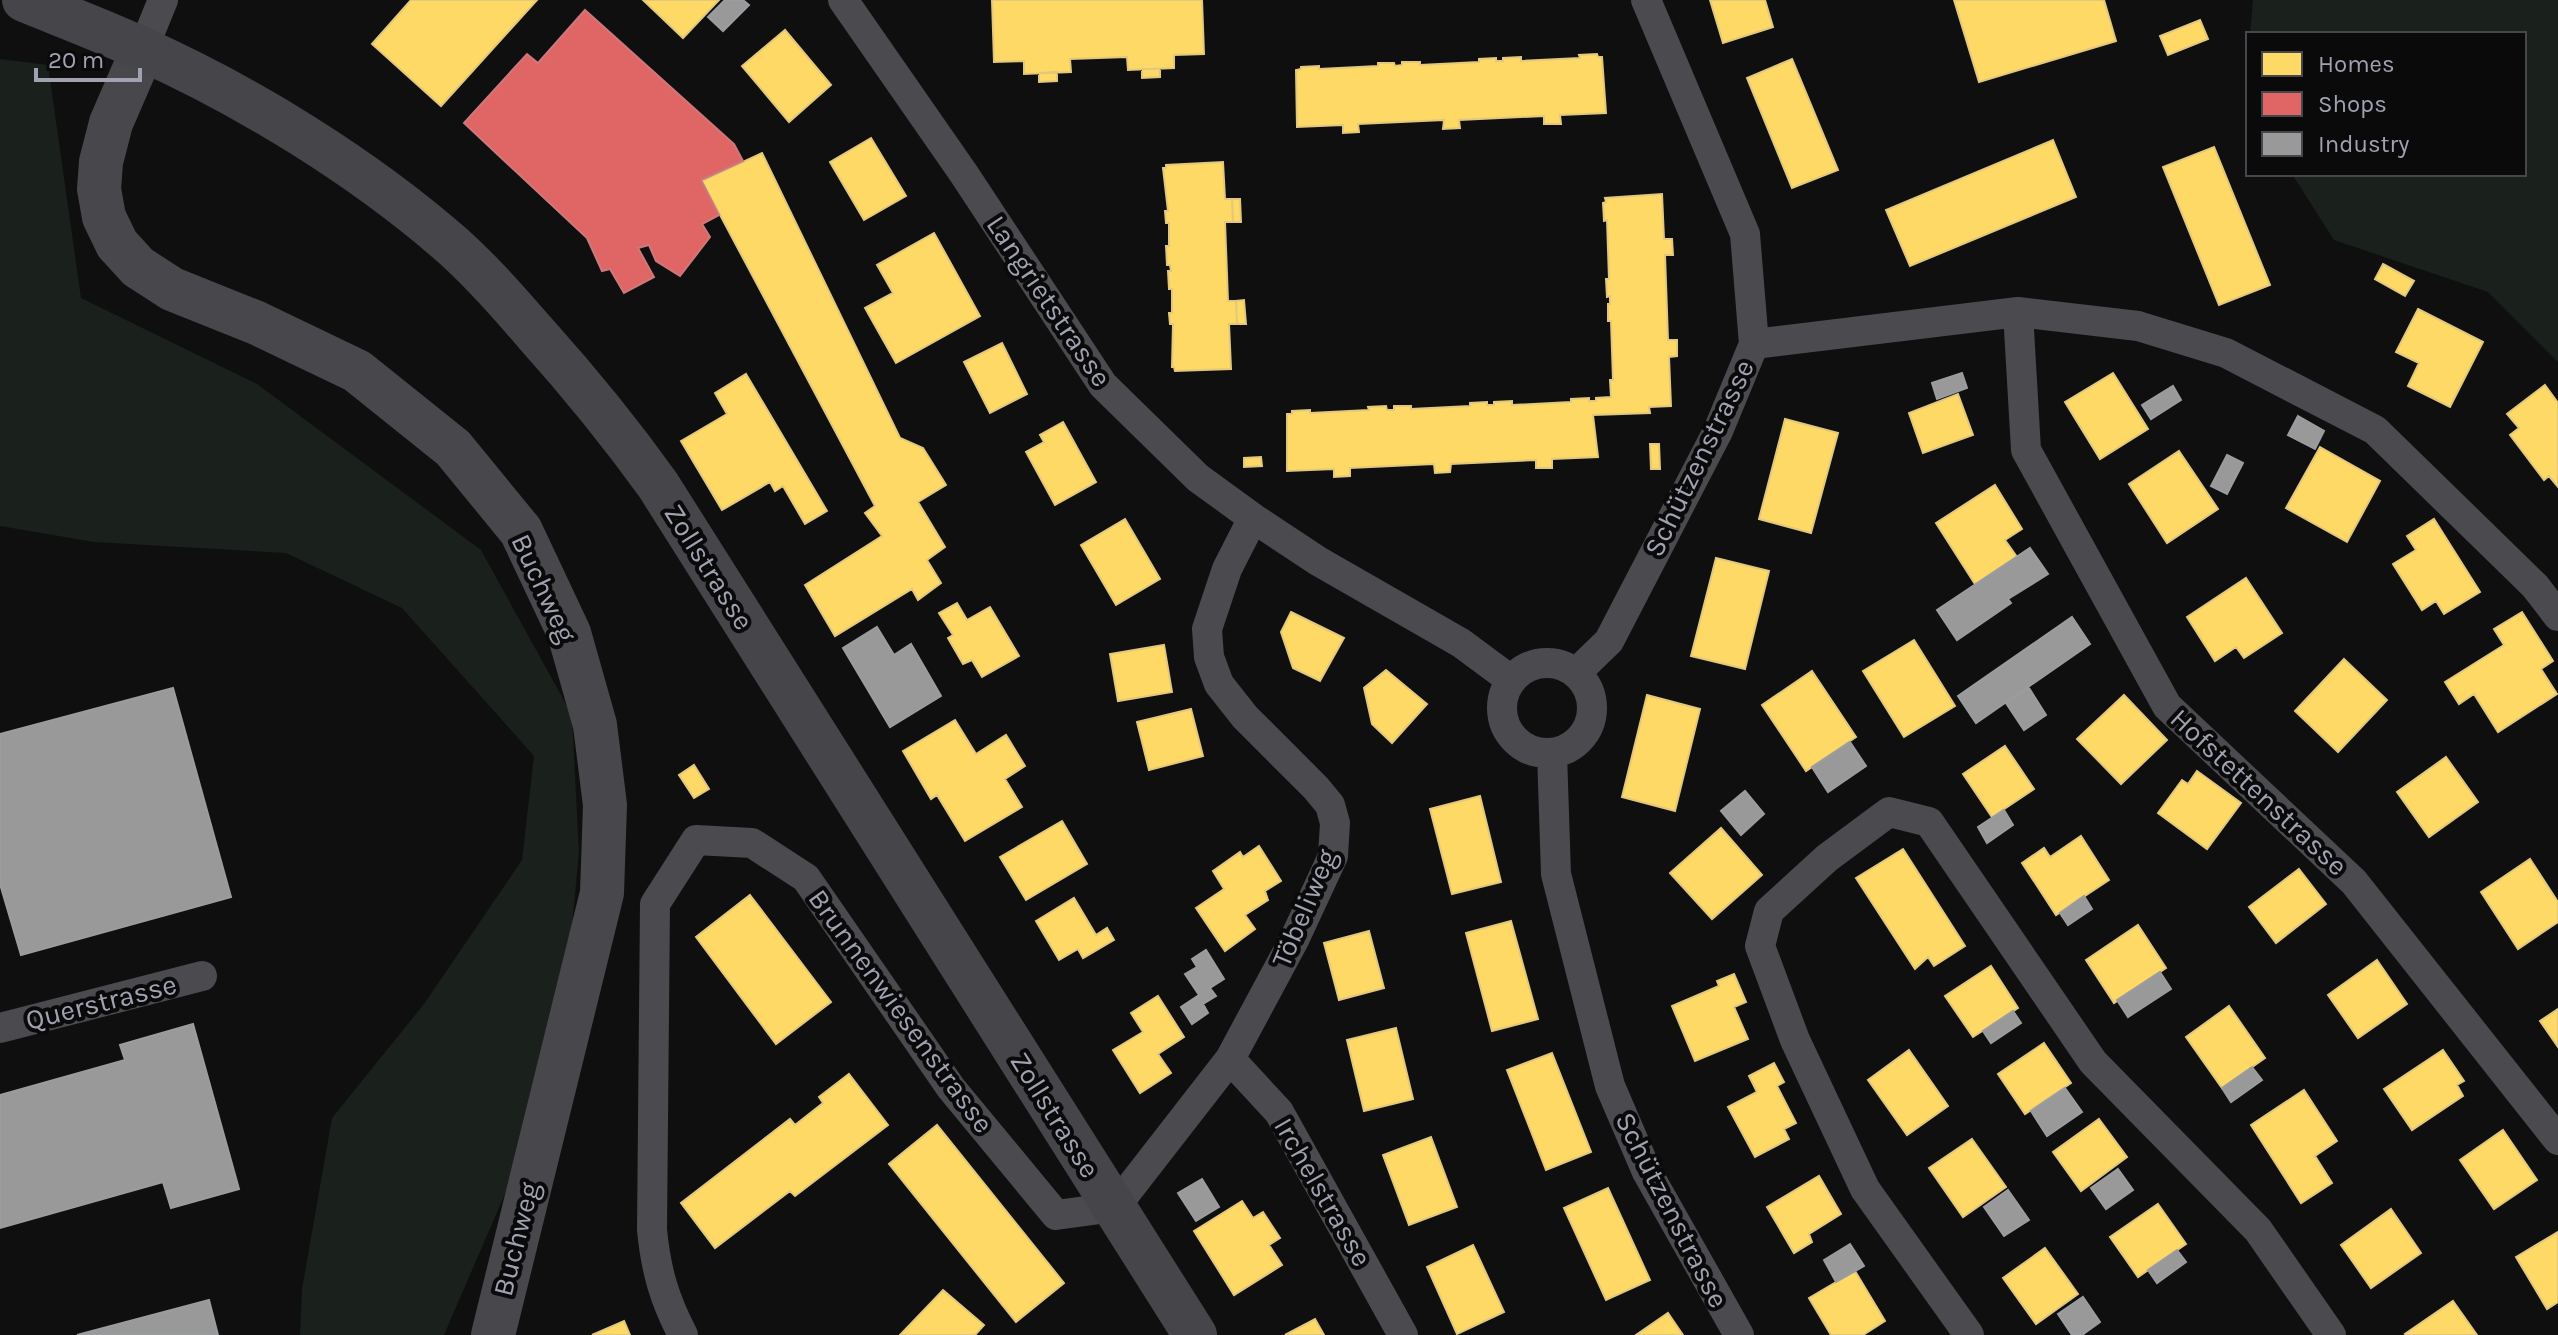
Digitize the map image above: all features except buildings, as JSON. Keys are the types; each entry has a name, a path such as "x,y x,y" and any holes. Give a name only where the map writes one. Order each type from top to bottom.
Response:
{"main road":[{"name":"Zollstrasse","path":"24,0 143,49 258,109 372,182 453,247 509,303 614,423 658,485 1195,1335"}],"street":[{"path":"143,49 163,0"},
{"name":"Langrietstrasse","path":"843,0 964,174 1103,385 1198,478 1253,518 1318,561 1461,643 1511,680"},
{"name":"Schützenstrasse","path":"1576,673 1609,641 1718,431 1754,344 1745,234 1646,0"},
{"name":"Buchweg","path":"143,49 111,123 101,162 99,189 104,217 117,244 138,267 172,289 257,323 357,371 453,448 521,531 569,633 595,725 605,805 602,893 493,1335"},
{"path":"1754,344 2018,312 2138,326 2226,353 2375,430 2535,586 2558,616"},
{"name":"Hofstettenstrasse","path":"2018,312 2026,450 2167,706 2354,882 2558,1140"},
{"name":"Töbeliweg","path":"1115,1207 1230,1059 1294,940 1333,856 1335,823 1330,805 1245,717 1219,684 1209,657 1207,629 1227,569 1253,518"},
{"path":"1535,664 1564,666 1576,673 1591,699 1587,728 1566,749 1552,753 1536,752 1522,746 1503,721 1504,693 1511,680 1535,664"},
{"name":"Schützenstrasse","path":"1552,753 1556,874 1610,1086 1647,1172 1739,1335"},
{"path":"1969,1335 1865,1189 1795,1040 1760,946 1769,911 1827,858 1889,812 1929,822 2093,1062 2258,1230 2331,1335"},
{"name":"Brunnenwiesenstrasse","path":"683,1335 668,1307 656,1268 652,1230 655,904 696,840 752,843 806,878 951,1088 1056,1215 1115,1207"},
{"name":"Querstrasse","path":"0,1028 202,976"},
{"name":"Irchelstrasse","path":"1230,1059 1279,1112 1403,1335"}],"shaded area":[{"path":"2253,0 2558,0 2558,362 2488,292 2334,240 2293,176 2526,176 2526,32 2250,32"},
{"path":"0,59 48,65 81,298 257,384 481,550 572,715 579,853 562,1030 539,1115 444,1335 300,1335 302,1289 332,1118 424,1004 522,860 534,756 402,608 286,553 94,542 0,526"}]}
